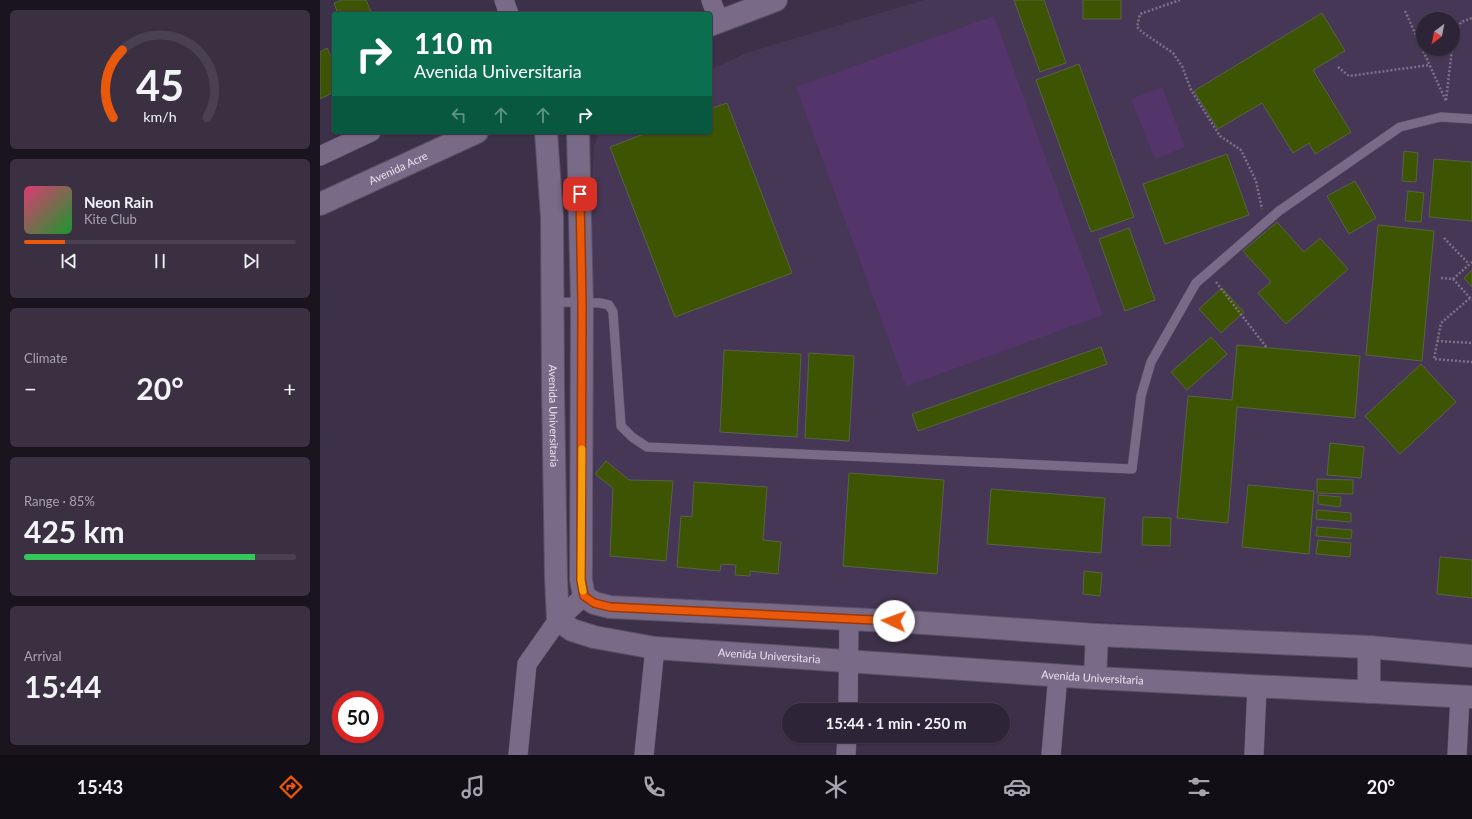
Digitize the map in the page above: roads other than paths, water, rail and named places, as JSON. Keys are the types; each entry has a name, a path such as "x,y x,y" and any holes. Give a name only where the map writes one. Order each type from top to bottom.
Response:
{"main road":[{"path":"714,23 776,0"},
{"name":"Avenida Acre","path":"320,204 473,134"},
{"name":"Avenida Universitaria","path":"546,134 552,217 553,418 558,620 572,630 594,637 655,648 1095,678 1466,697"},
{"path":"578,134 582,304 581,580 584,596 594,603 610,607 849,619 1097,635 1369,647 1472,656"},
{"path":"553,418 582,415"},
{"path":"1095,678 1097,635"},
{"path":"1369,647 1369,692"}],"street":[{"path":"504,0 508,12"},
{"path":"711,0 714,23"},
{"path":"320,156 366,134"},
{"path":"518,755 527,664 558,620 584,596"},
{"path":"848,703 850,662 849,619"},
{"path":"644,755 655,648"},
{"path":"1051,755 1058,675"},
{"path":"1254,755 1257,686"},
{"path":"1457,755 1466,697"},
{"path":"846,755 847,743"}],"lane":[{"path":"552,302 582,304 600,303 608,305 614,312 621,426 632,437 647,447 1132,470 1141,396 1151,362 1196,283 1279,211 1400,127 1441,117 1472,119"}]}
